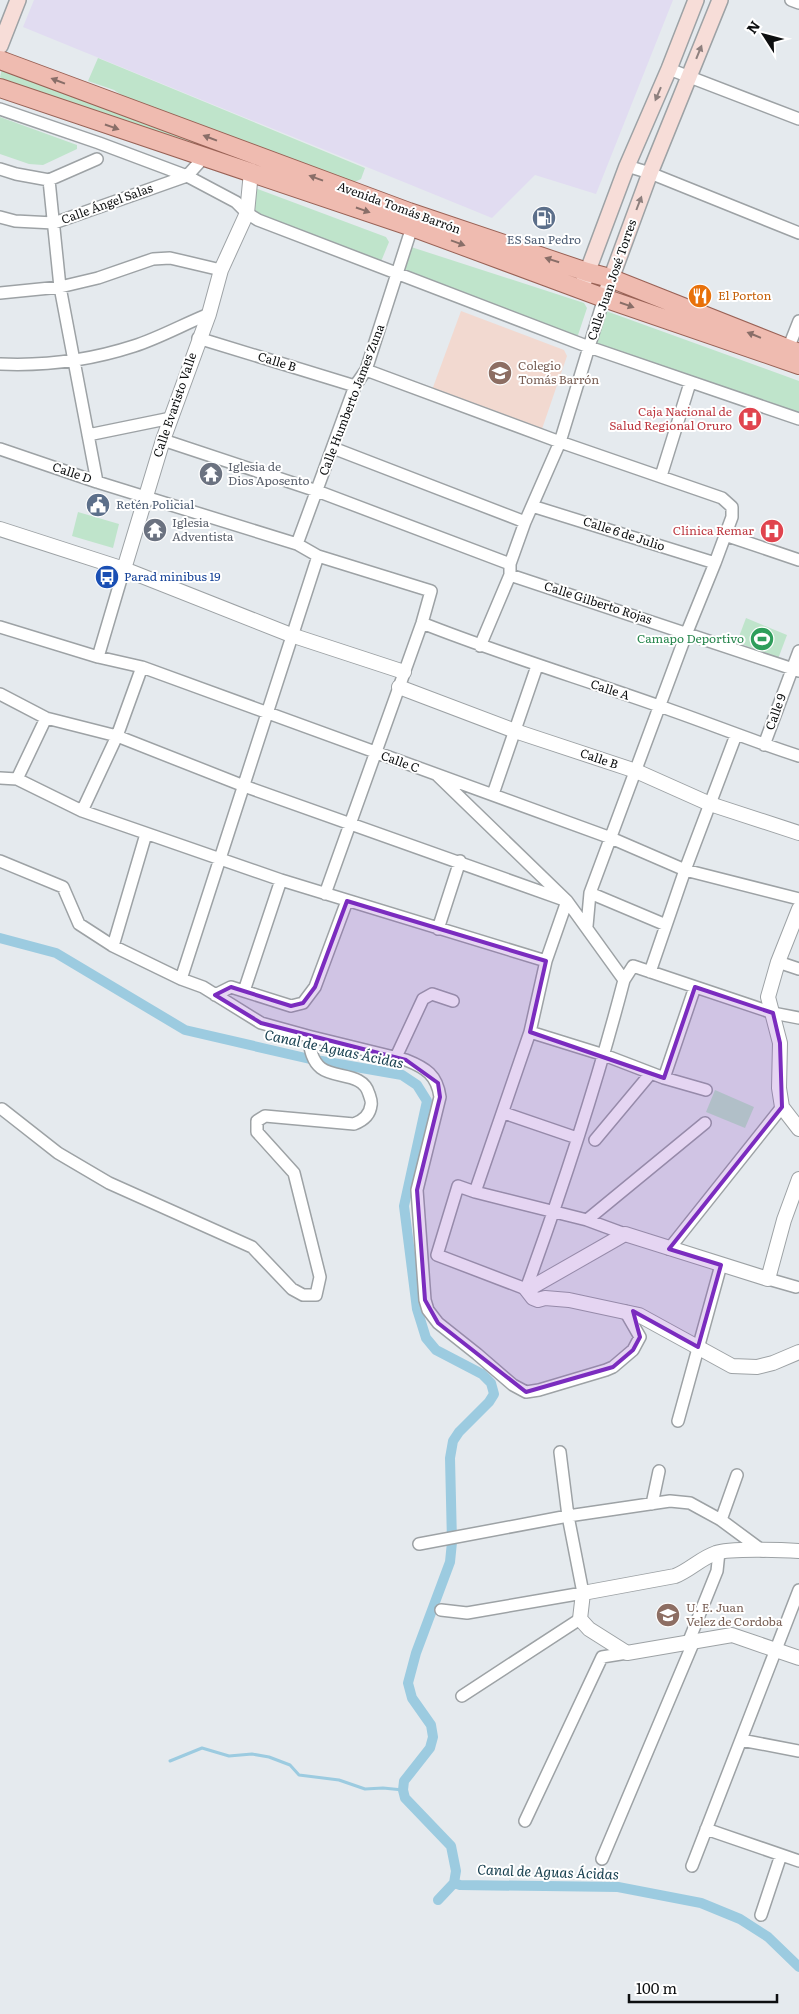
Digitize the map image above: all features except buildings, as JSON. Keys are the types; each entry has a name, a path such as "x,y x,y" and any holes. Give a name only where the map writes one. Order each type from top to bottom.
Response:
{"main road":[{"path":"0,46 18,0"},
{"name":"Calle Juan José Torres","path":"581,289 627,166 669,69 696,0"},
{"name":"Calle Juan José Torres","path":"604,298 650,173 720,0"},
{"name":"Avenida Tomás Barrón","path":"0,60 253,164 604,298 793,357"},
{"name":"Avenida Tomás Barrón","path":"0,88 205,156 253,164 418,215 610,278 793,357"}],"street":[{"path":"791,0 799,3"},
{"path":"669,69 799,119"},
{"path":"0,109 100,143 187,176 236,202 246,213 258,220 398,275 589,347 799,419"},
{"name":"Calle Ángel Salas","path":"0,216 15,221 54,223 187,176 205,156"},
{"path":"0,169 49,180 97,158"},
{"name":"Calle Evaristo Valle","path":"98,657 163,440 198,338 209,314 221,270 246,213 253,164"},
{"path":"627,166 650,173 799,233"},
{"path":"49,180 60,287 97,482"},
{"name":"Calle Humberto James Zuna","path":"298,544 355,386 366,370 398,275 412,226"},
{"path":"0,293 60,287 98,278 153,259 170,258 221,270"},
{"name":"Calle Juan José Torres","path":"480,646 510,569 525,522 560,442 604,298"},
{"path":"0,364 31,365 95,356 134,346 209,314"},
{"path":"793,357 799,321"},
{"name":"Calle B","path":"198,338 355,386"},
{"path":"366,370 560,442 722,498 732,507 732,517 590,892 586,926"},
{"path":"661,476 690,383"},
{"path":"88,435 171,418"},
{"name":"Calle Gilberto Rojas","path":"163,440 317,491 510,569 796,670"},
{"path":"333,448 525,522"},
{"name":"Calle D","path":"0,449 97,482 298,544 318,556 431,591 422,623"},
{"name":"Calle 6 de Julio","path":"532,506 715,563"},
{"path":"0,529 124,569 291,634 404,672"},
{"path":"725,535 799,560"},
{"path":"181,979 291,634 318,556"},
{"path":"326,894 422,623"},
{"name":"Calle A","path":"422,623 480,646 660,706 736,735 799,756"},
{"name":"Calle C","path":"0,627 98,657 142,667 611,838 685,870 799,899"},
{"name":"Calle 9","path":"764,745 796,670 799,652"},
{"path":"493,794 537,666"},
{"path":"82,811 117,736 142,667"},
{"name":"Calle B","path":"399,687 515,731 636,771 710,804 799,833"},
{"path":"0,694 46,718 117,736 244,786 567,901"},
{"path":"17,779 46,718"},
{"path":"650,972 685,870 736,735"},
{"path":"437,775 567,901 624,980"},
{"path":"0,778 17,779 82,811 281,880 546,961"},
{"path":"113,946 146,834"},
{"path":"0,861 63,887 79,924 113,946 181,979 203,987 261,1023 396,1057 418,1065 431,1074 438,1083 440,1097 416,1190 425,1300 428,1310 438,1323 478,1354 512,1385 526,1392 556,1385 613,1367 633,1350 640,1337 624,1311"},
{"path":"438,929 460,862"},
{"path":"244,991 281,880"},
{"path":"590,892 666,926"},
{"path":"215,995 231,987 291,1006 303,1002 315,987 347,901"},
{"path":"476,1192 530,1032 546,961 567,901"},
{"path":"799,910 778,962 768,997 780,1043 782,1107 799,1129"},
{"path":"778,962 799,968"},
{"path":"526,1289 604,1055 624,980 633,966 773,1013 799,1018"},
{"path":"664,1078 695,986"},
{"path":"396,1057 423,999 432,994 453,1001"},
{"path":"530,1032 604,1055 664,1078 706,1090"},
{"path":"2,1109 58,1153 109,1183 252,1247 292,1288 303,1295 316,1295 320,1277 294,1173 257,1132 257,1121 265,1116 354,1124 362,1121 369,1113 372,1104 369,1091 361,1082 348,1076 326,1071 319,1066 310,1052 308,1036"},
{"path":"595,1140 651,1072"},
{"path":"669,1249 782,1107"},
{"path":"504,1113 577,1138"},
{"path":"587,1220 705,1123"},
{"path":"768,1279 784,1220 799,1180"},
{"path":"796,1287 669,1249 587,1220 458,1186 437,1255 526,1289 533,1298 538,1300 545,1298 569,1300 639,1315 732,1366 744,1368 773,1363 799,1352"},
{"path":"526,1289 625,1234"},
{"path":"678,1421 721,1265"},
{"path":"560,1452 568,1516 583,1593 580,1619 589,1629 626,1653"},
{"path":"652,1504 659,1471"},
{"path":"721,1520 737,1475"},
{"path":"419,1544 568,1516 670,1501 690,1503 721,1520 763,1551"},
{"path":"441,1610 467,1613 675,1576 719,1552 799,1551"},
{"path":"602,1859 691,1642 717,1571 719,1552"},
{"path":"692,1866 799,1590"},
{"path":"462,1696 580,1619"},
{"path":"525,1821 602,1657 732,1635 799,1658"},
{"path":"740,1740 799,1751"},
{"path":"706,1830 781,1855 798,1857"},
{"path":"761,1915 781,1855"}],"highlighted area":[{"path":"347,901 546,961 530,1032 664,1078 695,987 773,1013 780,1043 782,1107 669,1249 721,1265 698,1347 633,1311 640,1337 633,1350 613,1367 526,1392 438,1323 425,1300 417,1190 440,1097 438,1083 406,1060 261,1023 215,995 231,987 291,1006 303,1003 315,987"}],"shaded area":[{"path":"34,0 673,0 596,194 535,175 492,218 23,27"},
{"name":"Colegio Tomás Barrón","path":"461,311 564,350 567,356 542,429 432,390"}],"green space":[{"path":"98,58 365,168 361,179 350,184 129,100 114,90 88,81"},
{"path":"2,69 240,157 239,161 3,82 0,77"},
{"path":"0,117 77,145 77,149 43,165 29,164 0,154"},
{"path":"255,188 386,237 389,242 380,264 249,218"},
{"path":"405,245 584,303 587,308 578,335 573,337 392,268 399,247"},
{"path":"606,311 799,381 799,418 590,343"},
{"path":"78,512 119,524 113,548 72,536"},
{"name":"Camapo Deportivo","path":"746,618 787,635 778,659 737,642"},
{"path":"715,1090 754,1107 745,1128 706,1112"}],"waterway":[{"name":"Canal de Aguas Ácidas","path":"0,938 56,953 185,1030 310,1059 402,1075 417,1085 427,1101 404,1206 417,1309 426,1338 436,1350 482,1374 491,1383 494,1394 453,1441 450,1458 452,1542 450,1562 416,1653 408,1683 412,1698 431,1725 433,1737 430,1748 404,1781 403,1790 405,1798 451,1846 456,1871 454,1883 460,1885 618,1887 701,1903 740,1919 768,1937 799,1967"},
{"path":"170,1761 202,1748 229,1756 252,1754 269,1757 290,1765 299,1775 339,1780 365,1789 403,1790"},
{"name":"Canal de Aguas Ácidas","path":"438,1900 454,1883"}],"place":[{"name":"ES San Pedro","path":"544,218"},
{"name":"El Porton","path":"700,296"},
{"name":"Colegio Tomás Barrón","path":"500,373"},
{"name":"Caja Nacional de Salud Regional Oruro","path":"750,419"},
{"name":"Iglesia de Dios Aposento","path":"211,474"},
{"name":"Retén Policial","path":"98,505"},
{"name":"Iglesia Adventista","path":"155,530"},
{"name":"Clínica Remar","path":"772,531"},
{"name":"Parad minibus 19","path":"107,577"},
{"name":"Camapo Deportivo","path":"762,639"},
{"name":"U. E. Juan Velez de Cordoba","path":"668,1615"}]}
